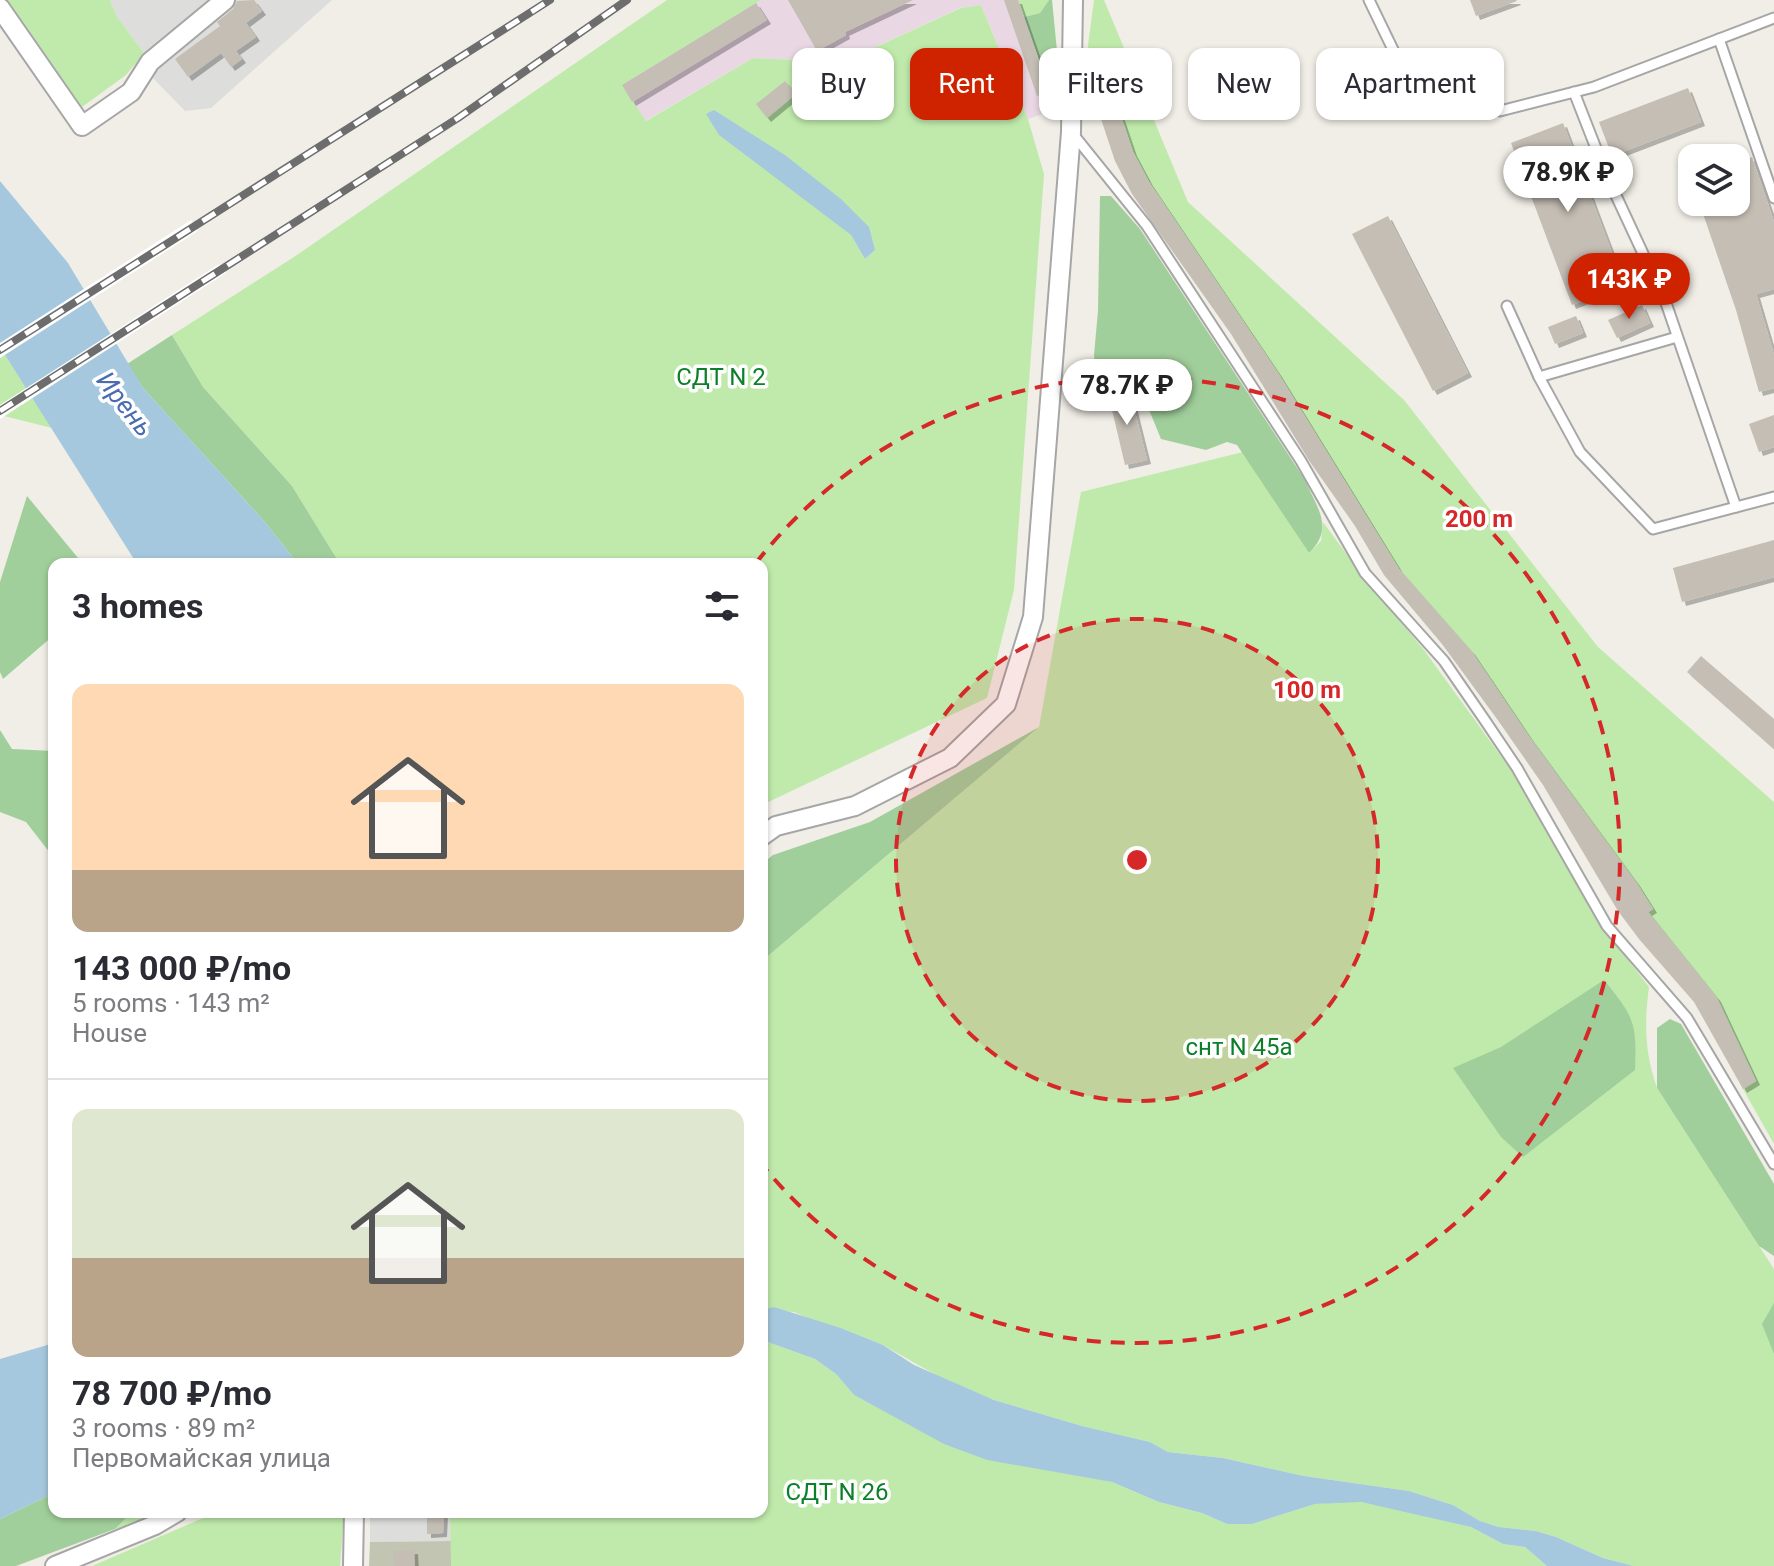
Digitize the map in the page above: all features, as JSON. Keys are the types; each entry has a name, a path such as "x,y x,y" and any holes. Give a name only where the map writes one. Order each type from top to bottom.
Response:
{"street":[{"path":"0,8 82,126 131,92 150,62 225,0"},
{"path":"768,832 776,826 855,806 950,758 1006,704 1033,617 1071,132 1073,0"},
{"path":"55,1566 167,1518"},
{"path":"353,1566 354,1518"}],"lane":[{"path":"1369,0 1414,93 1500,111 1594,87 1774,18"},
{"path":"1719,39 1774,198"},
{"path":"1574,92 1606,174 1666,303 1736,507"},
{"path":"1071,132 1147,226 1301,461 1365,573 1444,661 1517,768 1607,926 1687,1018 1774,1164"},
{"path":"1507,306 1539,377 1580,452 1653,529 1774,497"},
{"path":"1539,377 1677,337"}],"shaded area":[{"path":"110,0 210,0 144,53 117,17"},
{"path":"231,0 332,0 211,108 185,111 149,74"},
{"path":"761,0 1018,0 1039,62 1039,115 1028,119 1023,107 1023,48 999,48 981,5 960,8 873,48 792,48 792,60 753,58 645,121 622,85"},
{"path":"370,1518 450,1518 451,1541 370,1542"},
{"path":"451,1541 451,1566 369,1566 370,1542"}],"green space":[{"path":"7,0 110,0 117,17 144,53 126,75 82,107"},
{"name":"СДТ N 2","path":"667,0 761,0 622,85 646,121 753,58 792,60 792,120 894,120 894,48 874,48 961,8 981,5 999,48 910,48 910,120 1023,120 1023,107 1044,174 1014,590 987,698 768,802 768,558 336,558 292,486 203,387 172,335 294,257","holes":["802,168 875,250 865,259 851,235 769,171"]},
{"path":"1018,0 1049,0 1040,13 1024,17"},
{"path":"1052,0 1057,48 1039,48 1039,60 1024,17 1040,13"},
{"path":"1094,0 1104,0 1124,48 1088,48"},
{"path":"1122,120 1154,120 1188,202 1404,400 1598,647 1774,802 1774,1144 1743,1089 1717,998 1648,912 1653,909 1497,692 1472,652 1399,569 1278,373 1149,182 1133,152"},
{"path":"1100,196 1111,196 1140,229 1305,480 1322,526 1317,544 1309,553 1237,445 1227,442 1206,450 1161,439 1143,395 1129,382 1103,380 1096,373 1094,355"},
{"path":"172,335 203,387 292,486 336,558 293,558 264,521 143,388 127,364"},
{"path":"0,347 52,428 0,415"},
{"name":"снт N 45а","path":"1243,452 1309,553 1321,541 1323,522 1364,578 1424,650 1511,770 1596,918 1649,987 1647,1038 1657,1088 1774,1269 1774,1566 1634,1566 1603,1558 1536,1531 1499,1527 1480,1521 1453,1505 1409,1491 1304,1476 1223,1458 1168,1452 1150,1442 994,1400 945,1380 883,1345 841,1328 794,1312 768,1310 768,956 1039,727 1081,492"},
{"path":"27,496 78,558 48,558 48,640 3,679 0,672 0,582"},
{"path":"1039,727 768,956 768,859 870,822"},
{"path":"0,730 12,749 48,751 48,850 26,822 0,812"},
{"path":"1604,980 1632,1021 1635,1070 1523,1157 1501,1137 1453,1068 1501,1047"},
{"path":"1670,1019 1681,1024 1774,1184 1774,1256 1759,1246 1657,1088 1657,1028"},
{"path":"1774,1303 1774,1354 1762,1324"},
{"name":"СДТ N 26","path":"768,1342 815,1359 836,1374 854,1395 944,1443 1112,1482 1159,1502 1202,1513 1227,1524 1252,1524 1315,1504 1361,1502 1471,1527 1503,1544 1525,1547 1547,1566 451,1566 450,1518 768,1518"},
{"path":"48,1496 48,1518 126,1518 115,1529 16,1566 0,1566 0,1519"},
{"path":"126,1518 148,1518 139,1524 115,1529"},
{"path":"203,1518 344,1518 340,1566 92,1566"}],"water":[{"path":"714,110 785,155 841,199 869,227 875,250 865,259 851,235 719,135 706,114"},
{"name":"Ирень","path":"0,181 68,263 143,388 264,521 293,558 133,558 0,347"},
{"path":"774,1307 841,1328 883,1345 914,1365 994,1400 1150,1442 1168,1452 1223,1458 1304,1476 1409,1491 1453,1505 1480,1521 1499,1527 1536,1531 1603,1558 1634,1566 1547,1566 1525,1547 1503,1544 1471,1527 1361,1502 1315,1504 1252,1524 1227,1524 1202,1513 1159,1502 1112,1482 987,1460 944,1444 854,1395 836,1374 815,1359 768,1342 768,1308"},
{"path":"48,1345 48,1496 0,1519 0,1359"}],"pier":[{"path":"191,220 198,231 0,358 0,343"},
{"path":"219,264 226,273 0,419 0,405"}],"building":[{"path":"254,0 262,11 246,23 256,37 236,51 242,59 231,67 221,53 188,77 175,59 220,26 217,22 233,9 237,1"},
{"path":"788,0 913,0 845,32 846,35 822,48 815,48"},
{"path":"1004,0 1018,0 1039,60 1039,95 1023,48"},
{"path":"1470,0 1516,0 1517,1 1476,16"},
{"path":"756,3 767,20 632,102 622,85"},
{"path":"785,81 792,89 792,97 767,118 756,104"},
{"path":"1688,88 1701,122 1612,156 1599,122"},
{"path":"1101,120 1122,120 1133,152 1149,182 1278,373 1399,569 1472,652 1530,738 1636,882 1653,909 1648,912 1717,998 1756,1081 1743,1089 1694,1002 1618,911 1543,785 1442,644 1384,575 1231,334 1132,194 1115,161"},
{"path":"1563,123 1624,285 1572,305 1511,143"},
{"path":"1750,158 1774,222 1774,289 1756,294 1774,355 1774,388 1759,392 1736,310 1704,216 1750,216"},
{"path":"1388,216 1468,373 1433,391 1352,234"},
{"path":"1642,305 1650,323 1617,338 1608,320"},
{"path":"1576,316 1583,333 1555,344 1548,327"},
{"path":"1129,388 1147,460 1125,465 1108,393"},
{"path":"1774,415 1774,447 1759,452 1749,424"},
{"path":"1774,540 1774,577 1682,602 1673,568"},
{"path":"1701,656 1774,719 1774,749 1687,672"},
{"path":"427,1518 444,1518 443,1533 427,1534"},
{"path":"414,1550 415,1566 394,1566 393,1551"}],"railway":[{"path":"0,350 550,0"},
{"path":"0,411 458,118 627,0"}]}
